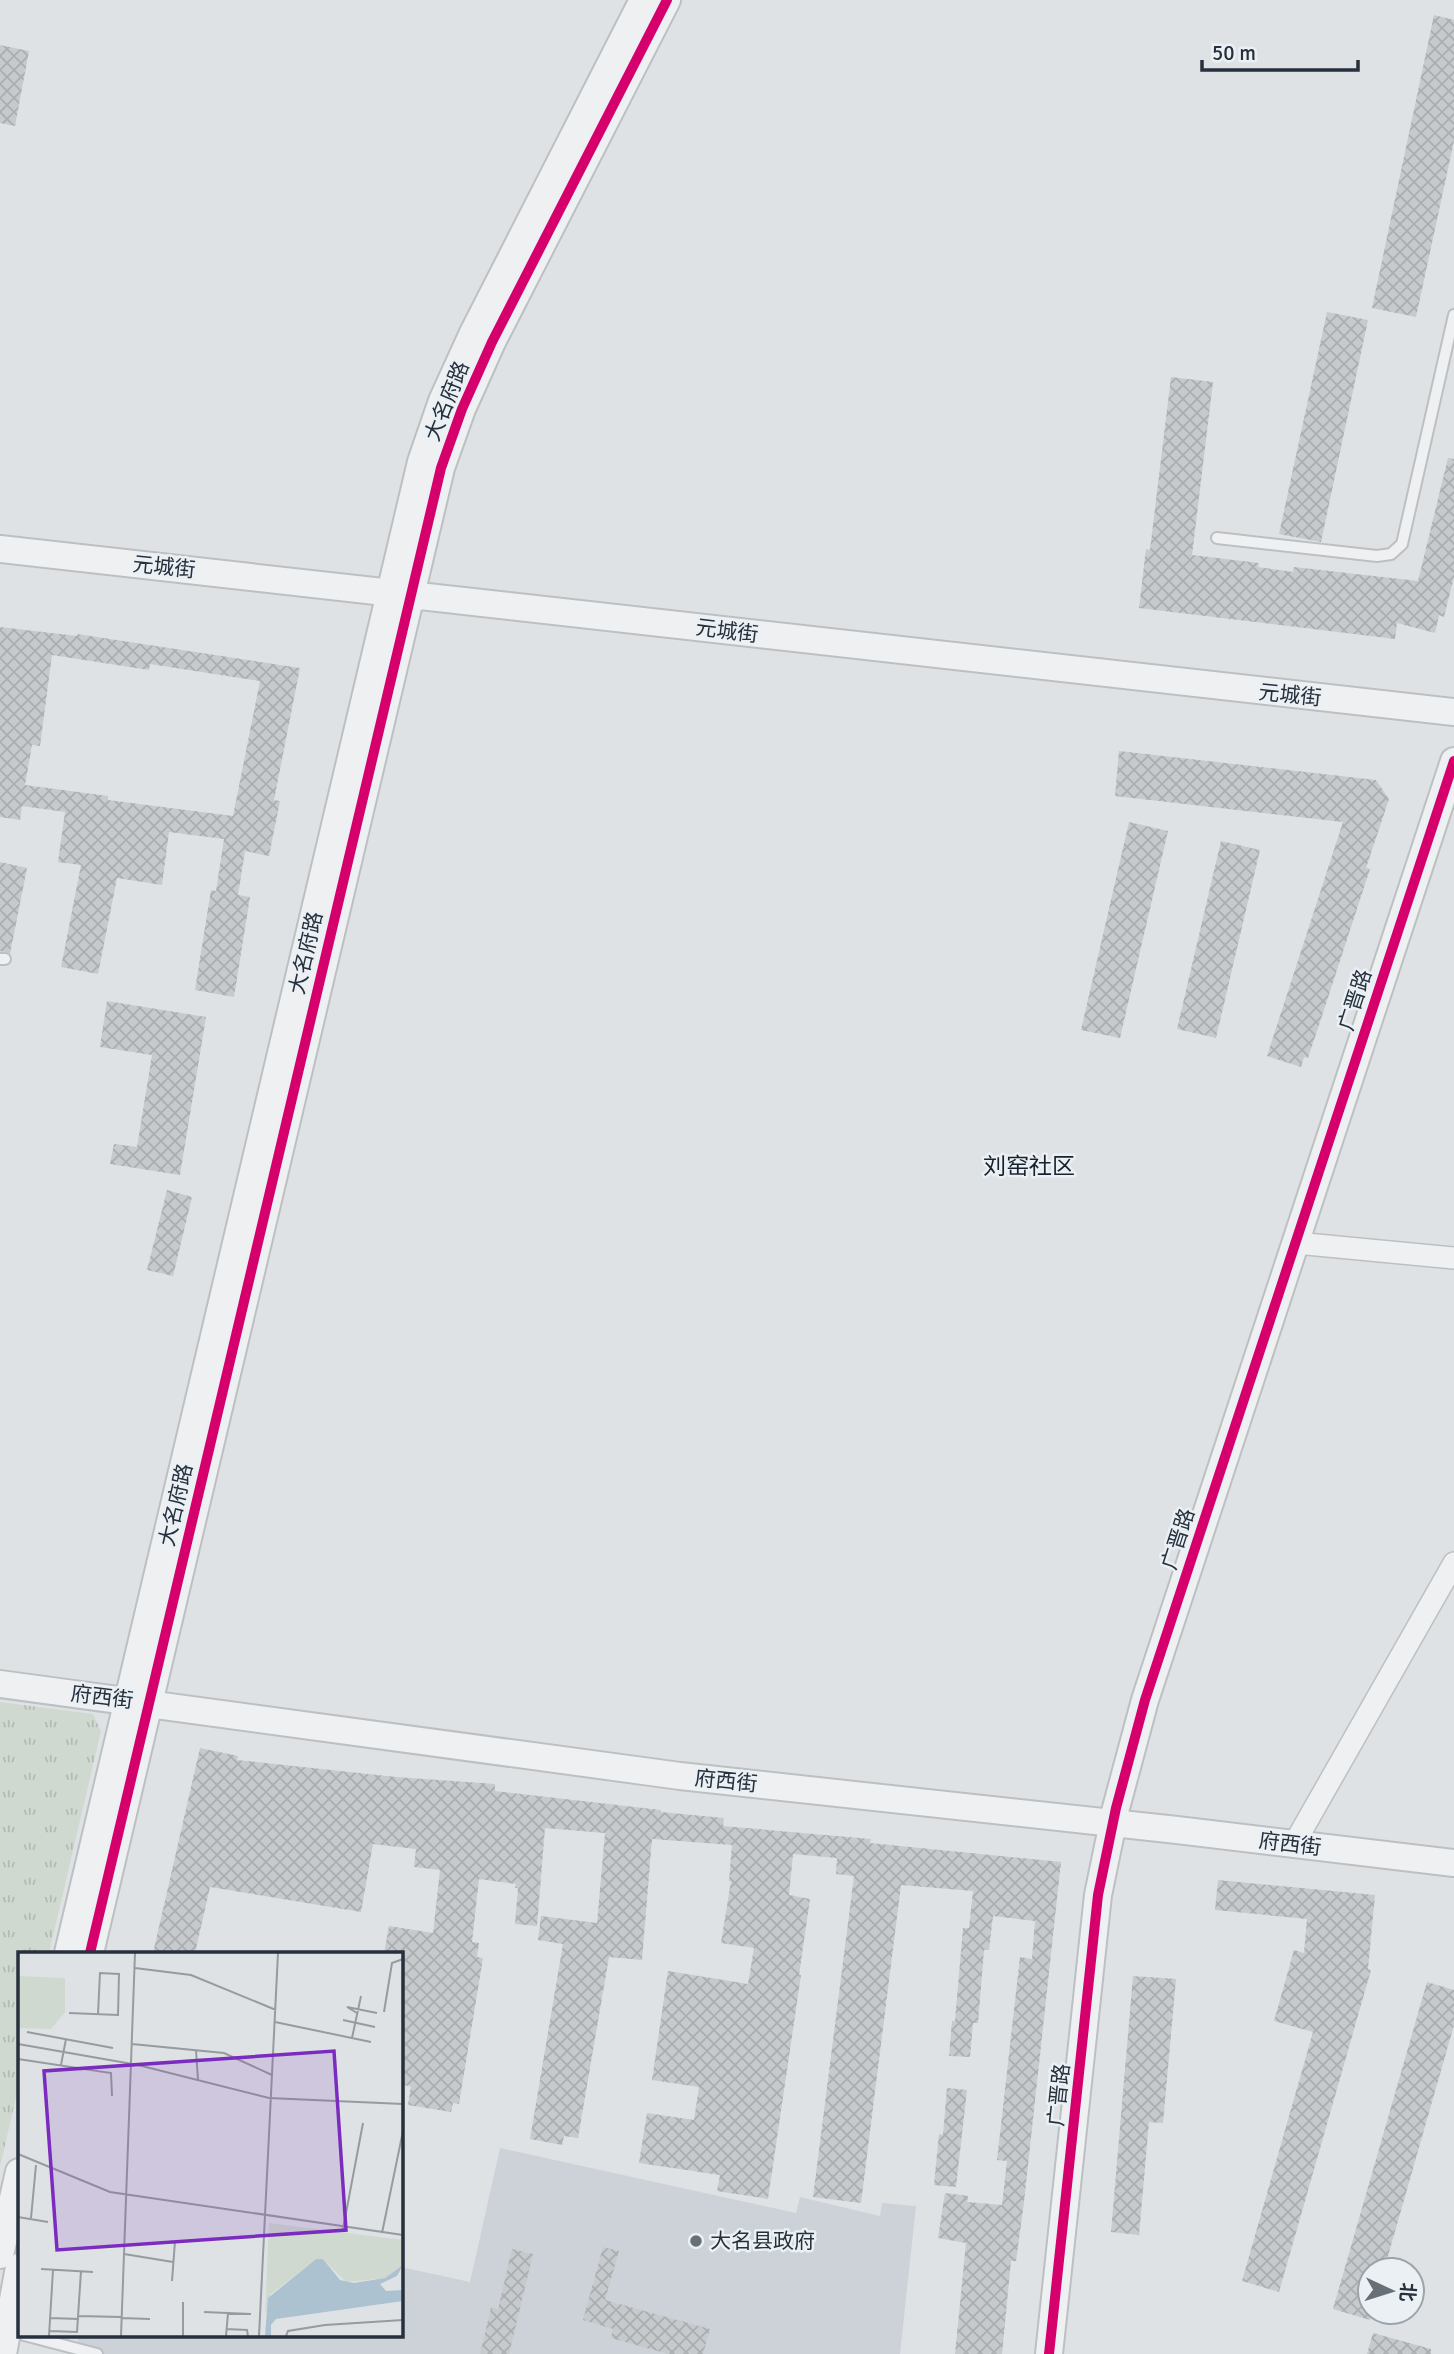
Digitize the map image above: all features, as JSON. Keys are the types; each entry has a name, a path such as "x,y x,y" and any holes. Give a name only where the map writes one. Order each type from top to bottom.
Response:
{"street":[{"name":"大名府路","path":"68,1952 138,1702 400,593 421,462 442,401 473,333 643,0"},
{"name":"大名府路","path":"400,593 462,409 492,342 667,0"},
{"name":"元城街","path":"0,549 1133,679 1454,712"},
{"name":"广晋路","path":"1049,2354 1098,1895 1113,1823 1145,1700 1454,761"},
{"path":"1296,1243 1454,1258"},
{"path":"1294,1844 1454,1563"},
{"name":"府西街","path":"0,1684 680,1776 1454,1863"},
{"name":"大名府路","path":"90,1952 138,1702"},
{"path":"0,2255 18,2176"},
{"path":"13,2338 18,2279"}],"lane":[{"path":"1217,538 1377,556 1391,554 1402,544 1454,315"},
{"path":"13,2338 97,2354"}],"shaded area":[{"name":"大名县政府","path":"500,2148 796,2213 800,2197 880,2216 882,2203 916,2206 900,2354 75,2354 79,2336 402,2336 402,2267 470,2282"}],"green space":[{"path":"0,1702 93,1714 101,1731 49,1952 18,1952 18,2088 0,2167"}],"building":[{"path":"1434,15 1454,20 1454,141 1416,317 1372,308"},
{"path":"0,45 29,51 15,126 0,123"},
{"path":"1327,312 1368,320 1321,542 1279,534"},
{"path":"1171,377 1213,382 1192,555 1259,563 1258,567 1293,572 1294,567 1418,581 1448,458 1454,459 1454,577 1444,617 1439,615 1435,633 1397,623 1395,639 1139,608 1146,549 1150,550"},
{"path":"0,627 77,634 300,668 274,800 280,801 269,856 245,851 238,895 250,897 234,997 195,990 211,890 216,891 224,839 169,832 162,885 117,878 98,974 61,967 81,865 58,862 65,812 22,806 20,820 0,817","holes":["52,655 149,670 150,664 260,681 233,816 108,800 108,796 25,785 32,745 40,746"]},
{"path":"1119,751 1376,780 1389,799 1366,868 1370,869 1319,1025 1308,1058 1304,1057 1301,1067 1267,1056 1343,822 1115,796"},
{"path":"1129,822 1168,831 1120,1038 1081,1030"},
{"path":"1221,841 1260,850 1216,1038 1177,1029"},
{"path":"0,862 27,868 10,954 0,951"},
{"path":"107,1001 206,1017 180,1175 110,1164 114,1144 137,1147 152,1055 100,1047"},
{"path":"167,1190 192,1197 173,1276 147,1270"},
{"path":"200,1748 238,1756 237,1760 396,1777 495,1784 495,1791 724,1818 723,1826 871,1839 870,1843 1061,1862 1024,2202 1016,2261 1011,2261 1002,2354 955,2354 966,2243 938,2238 945,2193 968,2196 967,2202 1002,2205 1007,2161 997,2160 1020,1957 1032,1959 1035,1921 993,1916 989,1950 984,1950 978,2023 973,2023 970,2057 949,2056 952,2021 955,2021 963,1928 969,1928 973,1891 901,1885 861,2203 813,2197 854,1876 836,1874 837,1858 793,1854 789,1895 810,1899 768,2199 717,2191 720,2175 639,2163 647,2113 694,2120 699,2087 652,2080 668,1971 748,1984 754,1948 721,1943 731,1881 732,1845 652,1839 642,1960 609,1957 578,2138 564,2136 562,2145 530,2139 563,1944 538,1940 541,1916 597,1923 605,1833 545,1828 537,1926 515,1924 516,1884 479,1879 472,1942 479,1943 477,1957 483,1958 459,2104 453,2103 451,2112 408,2105 411,2086 402,2085 402,1952 384,1952 389,1926 433,1933 440,1870 414,1867 416,1849 373,1844 361,1912 210,1887 195,1952 153,1952"},
{"path":"1218,1880 1375,1895 1368,1969 1371,1970 1279,2292 1242,2281 1313,2032 1274,2021 1294,1950 1304,1953 1307,1919 1215,1910"},
{"path":"1133,1976 1176,1979 1163,2123 1149,2122 1139,2235 1111,2232"},
{"path":"1427,1982 1454,1990 1454,2025 1388,2256 1356,2256 1356,2316 1333,2309"},
{"path":"947,2088 967,2090 956,2187 934,2185 939,2134 943,2135"},
{"path":"603,2247 619,2251 605,2300 710,2329 703,2354 668,2354 611,2338 613,2329 583,2320"},
{"path":"512,2249 533,2254 509,2354 480,2354 491,2308 498,2309"},
{"path":"1373,2333 1431,2349 1431,2354 1367,2354"}],"cycle path":[{"path":"90,1952 441,468 462,409 492,342 667,0"},
{"path":"1049,2354 1098,1895 1116,1808 1145,1700 1454,761"}],"place":[{"name":"大名县政府","path":"696,2241"}],"district":[{"name":"刘窑社区","path":"1029,1166"}]}
